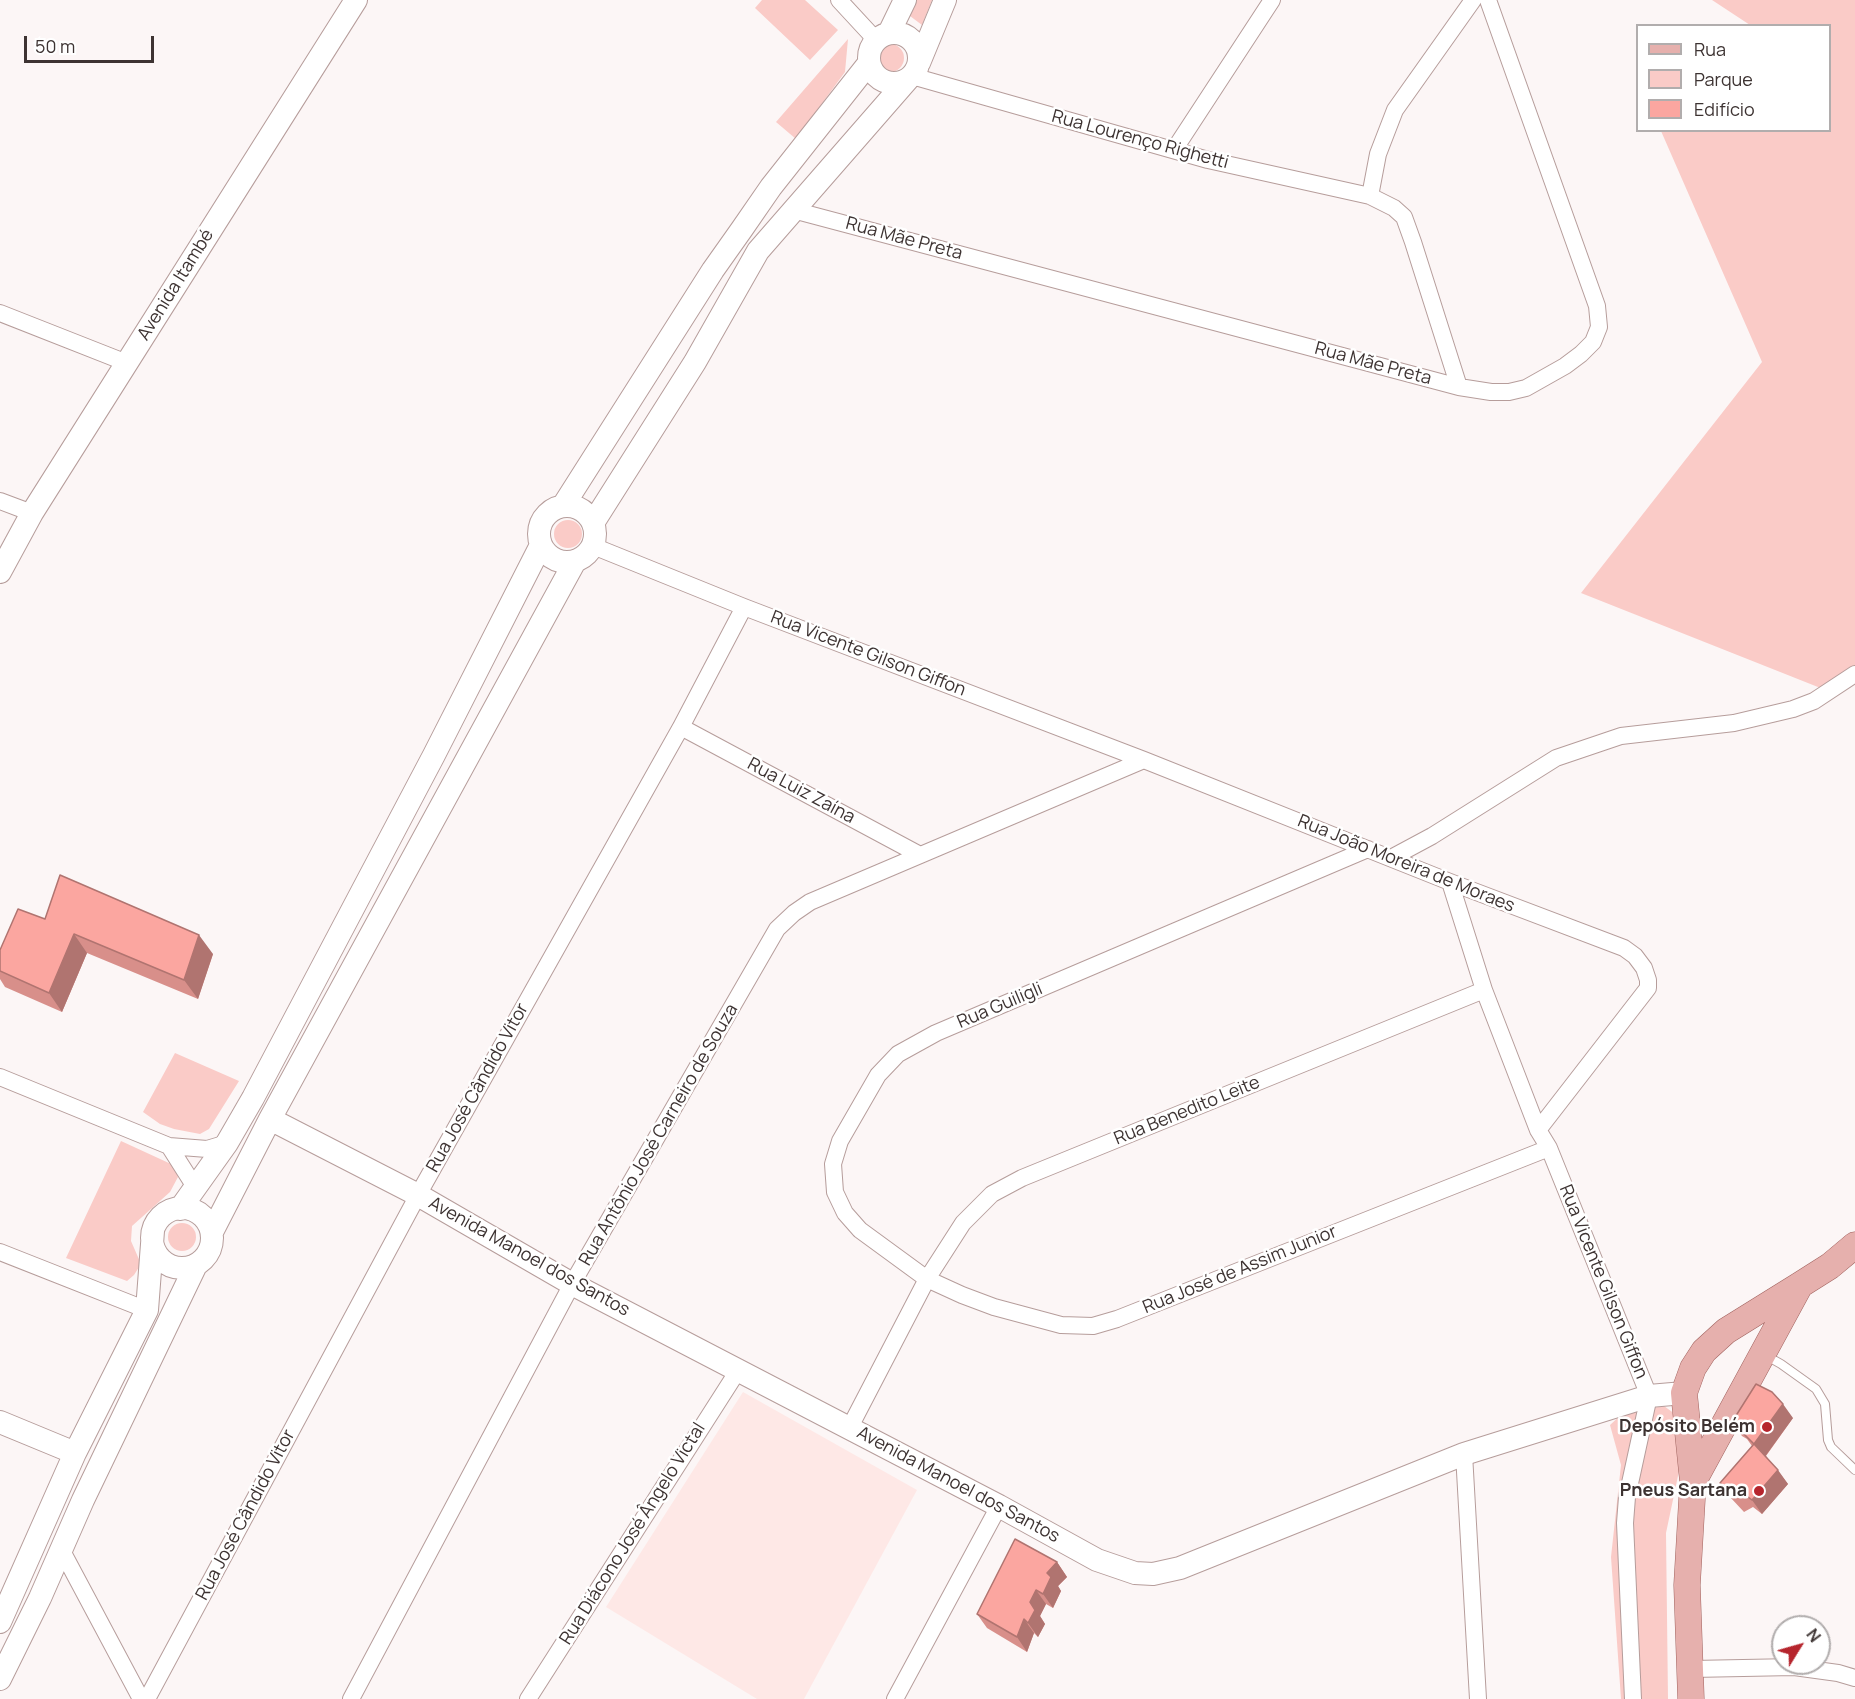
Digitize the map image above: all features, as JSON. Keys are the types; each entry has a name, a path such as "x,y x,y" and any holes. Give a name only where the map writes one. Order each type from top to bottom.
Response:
{"main road":[{"name":"Avenida Itambé","path":"0,572 32,513 356,0"},
{"path":"905,0 882,37 871,47 869,63 872,70 884,81 892,83 913,73"},
{"path":"593,523 695,362 758,251 913,73 945,0"},
{"path":"882,37 903,34 915,43 918,49 913,73"},
{"path":"562,506 730,245 771,187 869,63"},
{"path":"212,1232 270,1119 574,563 585,556 592,546 596,532 593,523 582,510 572,506 562,506 545,515 538,533 541,545 552,558 560,562 574,563"},
{"path":"180,1209 227,1143 429,765 541,545"},
{"name":"Avenida Manoel dos Santos","path":"270,1119 418,1195 572,1284 850,1427 1097,1560 1135,1573 1153,1574 1180,1568 1464,1454 1649,1396 1684,1393"},
{"path":"0,1679 196,1265 209,1252 212,1232 209,1224 197,1212 171,1210 163,1215 153,1231 152,1240 155,1250 167,1264 177,1268 196,1265"},
{"path":"0,1622 75,1453 147,1310 153,1231"},
{"path":"1691,1699 1692,1669 1687,1585 1693,1482 1684,1393 1693,1368 1704,1351 1726,1331 1830,1266 1855,1245"},
{"path":"1693,1482 1800,1285"},
{"path":"1726,1331 1740,1331 1748,1334 1758,1343 1763,1353"},
{"path":"1684,1393 1695,1410 1705,1415 1730,1414"},
{"path":"0,1422 75,1453"}],"street":[{"path":"839,0 882,37"},
{"path":"1174,150 1272,0"},
{"path":"1370,196 1378,154 1395,110 1473,0"},
{"name":"Rua Mãe Preta","path":"793,210 1459,387 1491,392 1509,392 1526,388 1581,354 1593,342 1599,327 1597,306 1488,0"},
{"name":"Rua Lourenço Righetti","path":"913,73 1208,160 1370,196 1394,208 1404,217 1459,387"},
{"path":"0,313 126,363"},
{"path":"0,501 32,513"},
{"name":"Rua Vicente Gilson Giffon","path":"592,546 744,607 1144,760"},
{"name":"Rua José Cândido Vitor","path":"147,1699 418,1195 681,727 744,607"},
{"path":"1390,858 1432,836 1556,758 1580,748 1622,736 1734,723 1793,709 1814,701 1855,674"},
{"name":"Rua Luiz Zaína","path":"681,727 920,855"},
{"name":"Rua João Moreira de Moraes","path":"1144,760 1449,882 1624,948 1635,956 1644,968 1648,988 1538,1130"},
{"name":"Rua Antônio José Carneiro de Souza","path":"351,1699 572,1284 777,929 810,902 1144,760"},
{"name":"Rua Guiligli","path":"927,1279 860,1230 844,1213 836,1192 833,1164 840,1141 885,1065 898,1054 936,1033 1368,849"},
{"name":"Rua Vicente Gilson Giffon","path":"1449,882 1484,990 1538,1130 1549,1148 1649,1396 1627,1497 1625,1523 1634,1699"},
{"name":"Rua Benedito Leite","path":"850,1427 927,1279 963,1223 992,1194 1022,1178 1484,990"},
{"path":"0,1077 169,1146 207,1149 227,1143"},
{"path":"169,1146 195,1187"},
{"name":"Rua José de Assim Junior","path":"927,1279 962,1295 1028,1317 1061,1325 1093,1326 1117,1319 1549,1148"},
{"path":"0,1252 147,1310"},
{"name":"Rua Diácono José Ângelo Victal","path":"528,1699 739,1369"},
{"path":"1464,1454 1478,1699"},
{"path":"895,1699 999,1506"},
{"path":"61,1549 141,1699"},
{"path":"1692,1669 1794,1666 1855,1678"}],"lane":[{"path":"1763,1353 1816,1389 1825,1404 1828,1440 1831,1447 1855,1470"}],"shaded area":[{"path":"743,1392 917,1490 804,1699 757,1699 606,1607"}],"green space":[{"path":"762,0 805,0 838,30 810,60 755,8"},
{"path":"913,0 932,0 922,25 906,13"},
{"path":"1712,0 1855,0 1855,666 1823,689 1581,593 1762,362 1661,132 1831,132 1831,24 1748,24"},
{"path":"848,39 845,72 796,139 776,122"},
{"path":"890,44 900,48 904,58 900,68 890,72 880,68 876,58 880,48"},
{"path":"568,520 578,524 582,534 578,544 568,548 558,544 554,534 558,524"},
{"path":"175,1053 239,1081 209,1129 200,1134 160,1124 143,1112"},
{"path":"121,1141 171,1164 176,1169 178,1177 170,1192 132,1226 131,1241 141,1264 127,1281 66,1258"},
{"path":"182,1223 192,1227 196,1237 192,1247 182,1251 172,1247 168,1237 172,1227"},
{"path":"1664,1406 1679,1417 1687,1433 1666,1533 1668,1699 1621,1699 1611,1557 1621,1465 1610,1425 1623,1413"}],"building":[{"path":"60,875 199,935 184,980 74,934 49,993 0,971 0,950 18,909 45,919"},
{"path":"1756,1384 1772,1392 1783,1404 1754,1444 1738,1425 1732,1422"},
{"path":"1754,1444 1778,1470 1752,1500 1743,1493 1734,1498 1720,1483"},
{"path":"1015,1539 1057,1562 1047,1573 1051,1577 1043,1594 1036,1590 1030,1602 1035,1610 1028,1623 1024,1619 1017,1637 977,1614"}],"place":[{"name":"Depósito Belém","path":"1767,1427"},
{"name":"Pneus Sartana","path":"1759,1491"}]}
